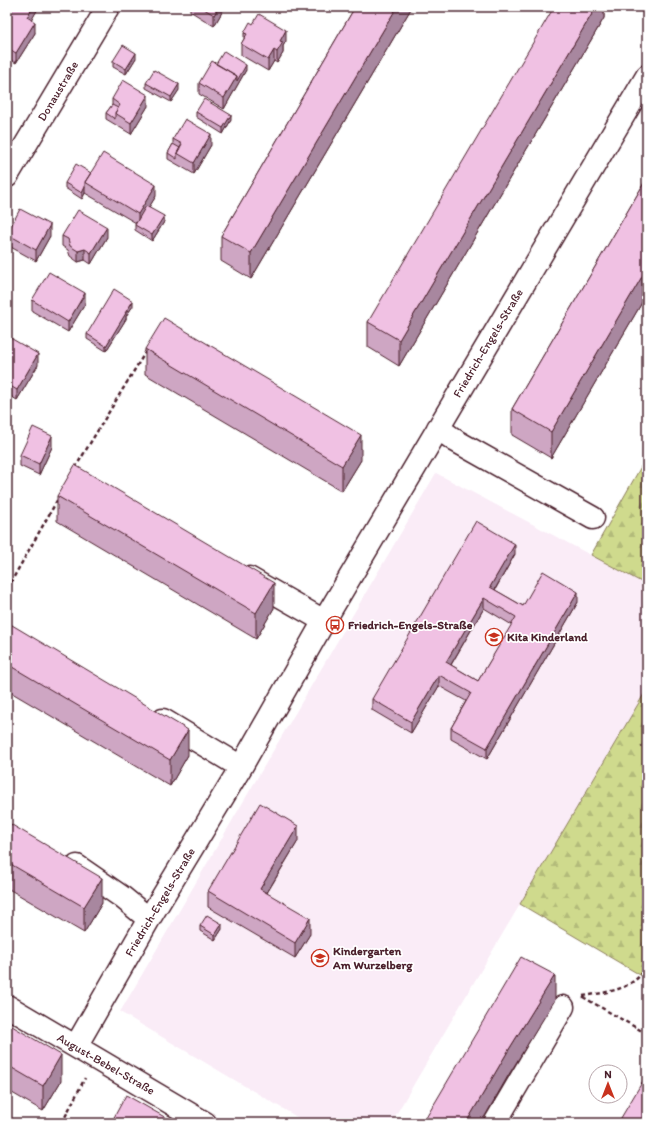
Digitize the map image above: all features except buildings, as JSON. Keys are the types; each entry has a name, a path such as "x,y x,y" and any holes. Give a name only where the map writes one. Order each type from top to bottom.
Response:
{"street":[{"name":"Donaustraße","path":"7,176 108,7"},
{"name":"Friedrich-Engels-Straße","path":"76,1046 324,621 647,76"},
{"path":"438,428 456,441 593,518"},
{"path":"233,568 324,621"},
{"path":"149,712 240,767"},
{"path":"59,855 86,870 149,919"},
{"name":"August-Bebel-Straße","path":"7,1006 205,1123"},
{"path":"495,1123 563,1007"}],"path":[{"path":"72,474 149,347"},
{"path":"7,589 60,494"},
{"path":"563,1007 583,997 620,990 641,976 647,966"},
{"path":"647,978 647,997"},
{"path":"583,997 647,1034"},
{"path":"62,1123 85,1078"},
{"path":"7,1120 12,1123"}],"shaded area":[{"path":"436,473 647,585 647,689 391,1123 307,1123 120,1012"}],"green space":[{"path":"647,456 647,585 591,555"},
{"path":"647,689 647,979 520,904"}],"place":[{"name":"Friedrich-Engels-Straße","path":"335,625"},
{"name":"Kita Kinderland","path":"494,637"},
{"name":"Kindergarten Am Wurzelberg","path":"320,958"}]}
